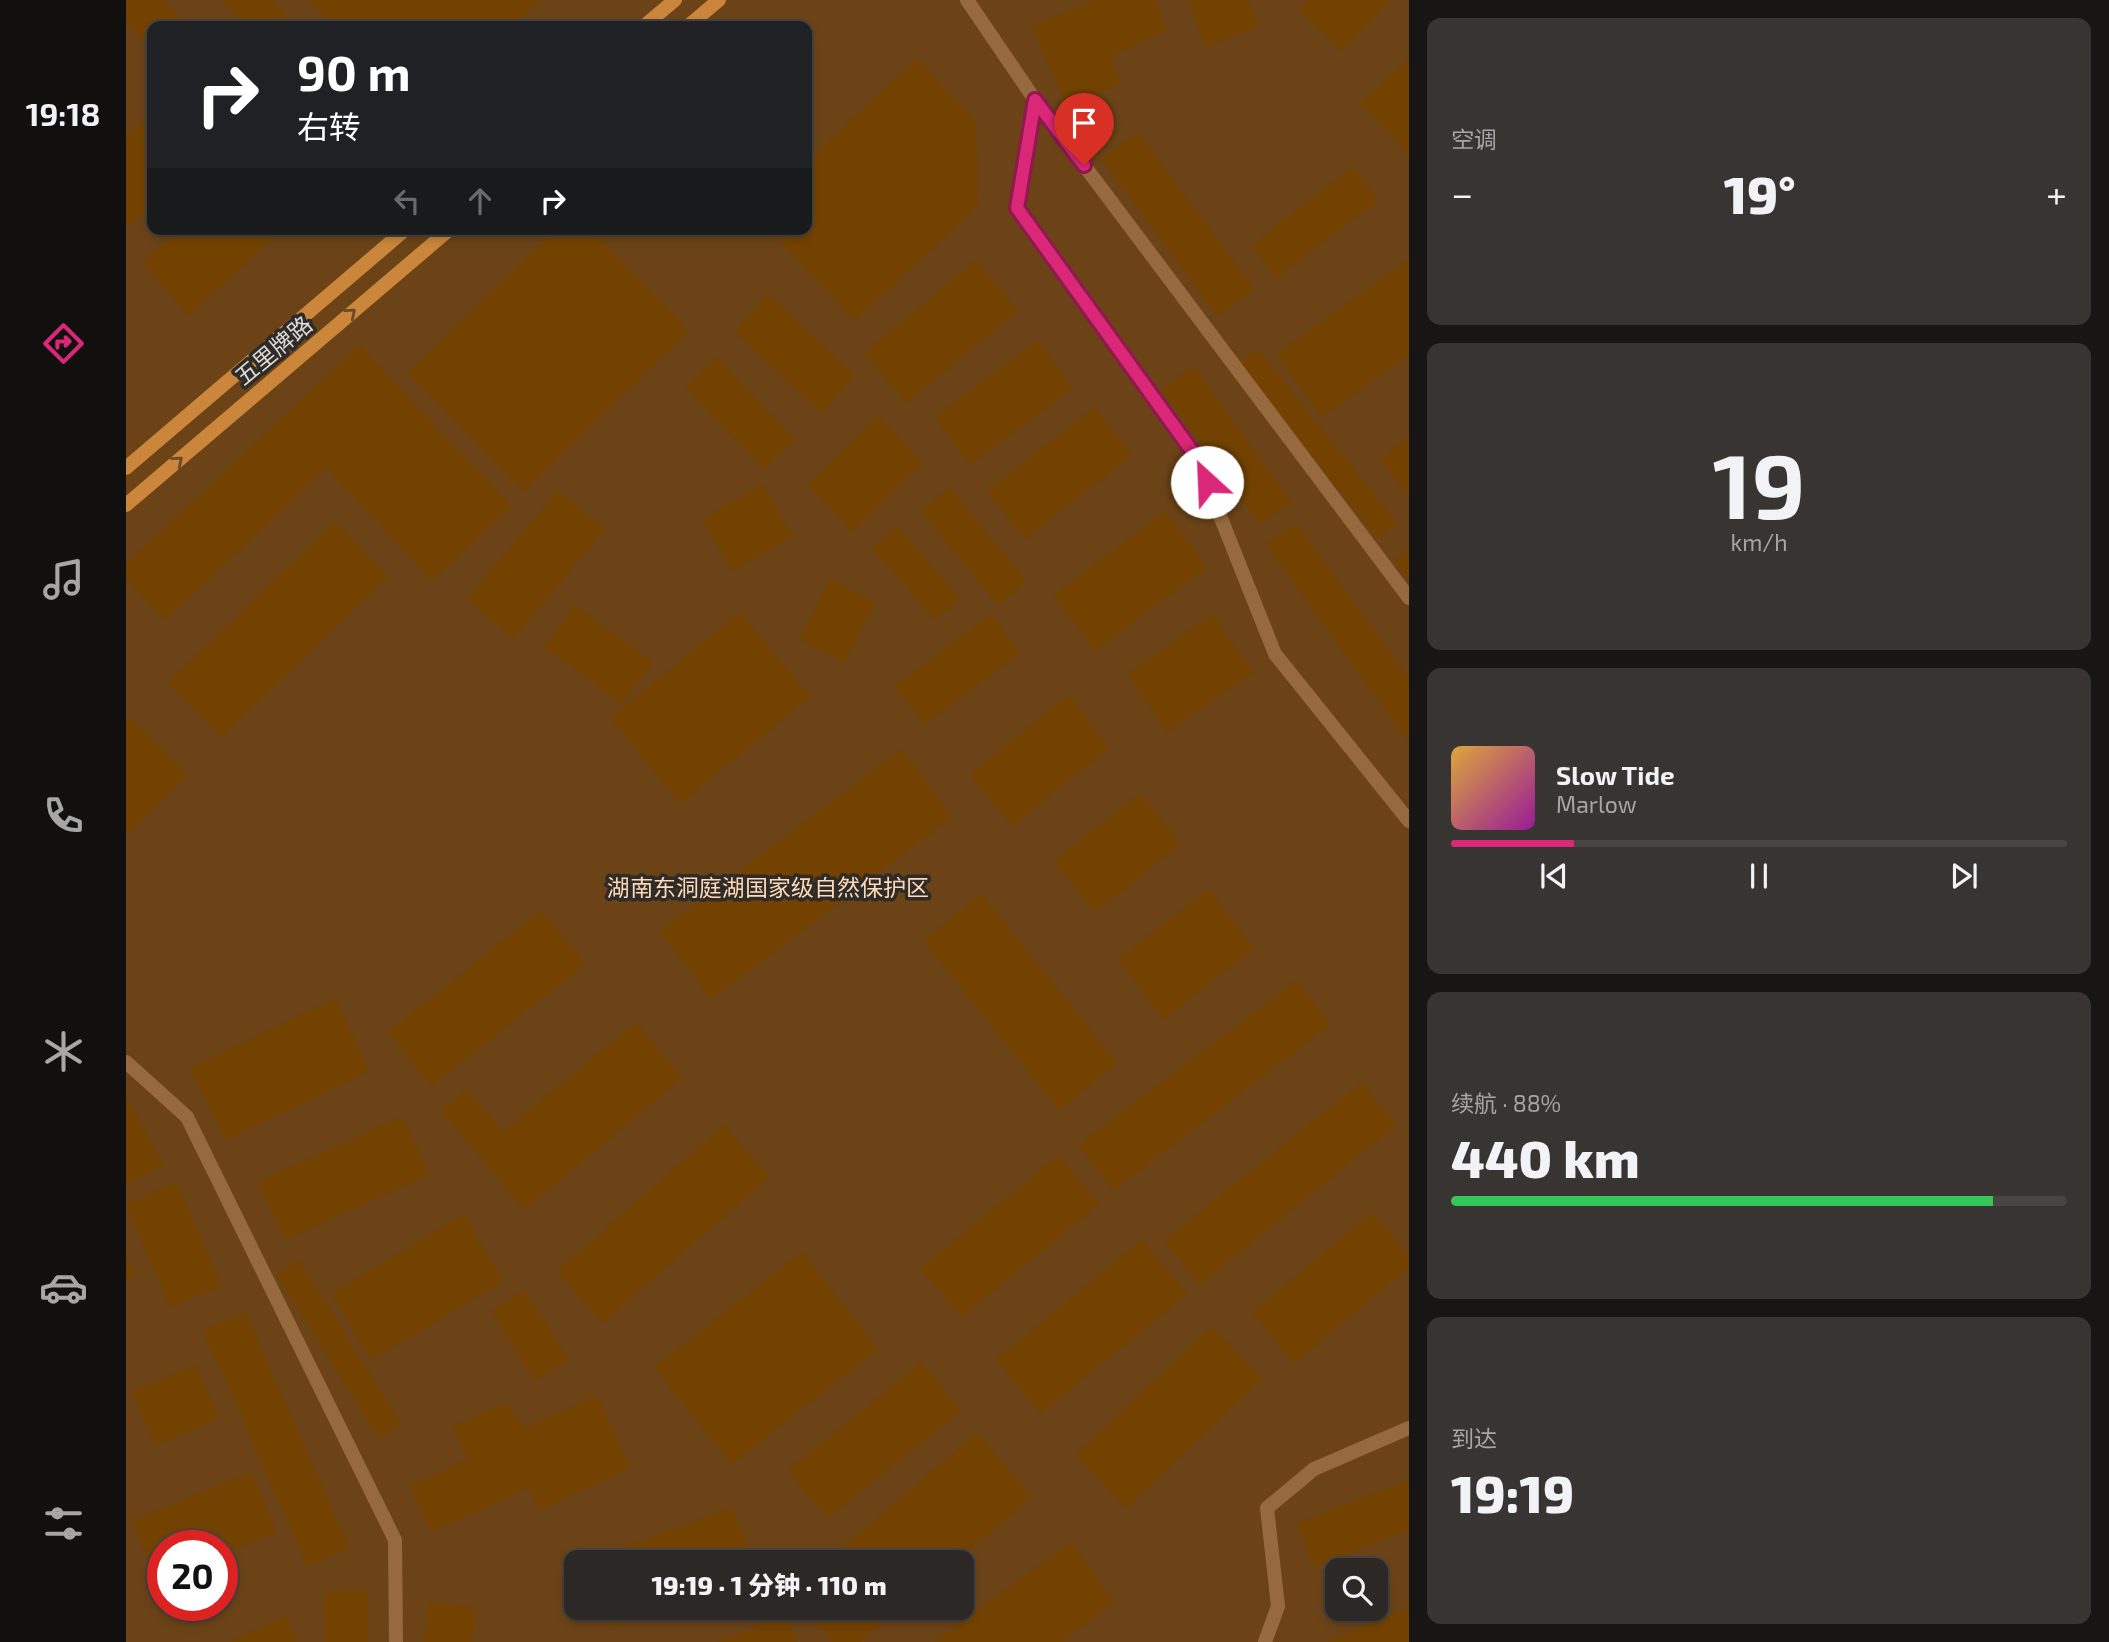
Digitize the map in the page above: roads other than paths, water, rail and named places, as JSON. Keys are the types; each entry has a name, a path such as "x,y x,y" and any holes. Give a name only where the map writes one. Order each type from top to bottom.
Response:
{"main road":[{"path":"650,21 675,0"},
{"path":"694,21 719,0"},
{"name":"五里牌路","path":"126,468 399,235"},
{"name":"五里牌路","path":"126,505 443,235"}],"street":[{"path":"967,0 1035,100 1409,598"},
{"path":"1035,100 1017,208 1197,458 1275,654 1409,821"},
{"path":"126,1062 187,1117 395,1540 396,1642"},
{"path":"1265,1642 1278,1606 1267,1508 1314,1469 1409,1428"}],"park label":[{"name":"湖南东洞庭湖国家级自然保护区","path":"768,887"}]}
